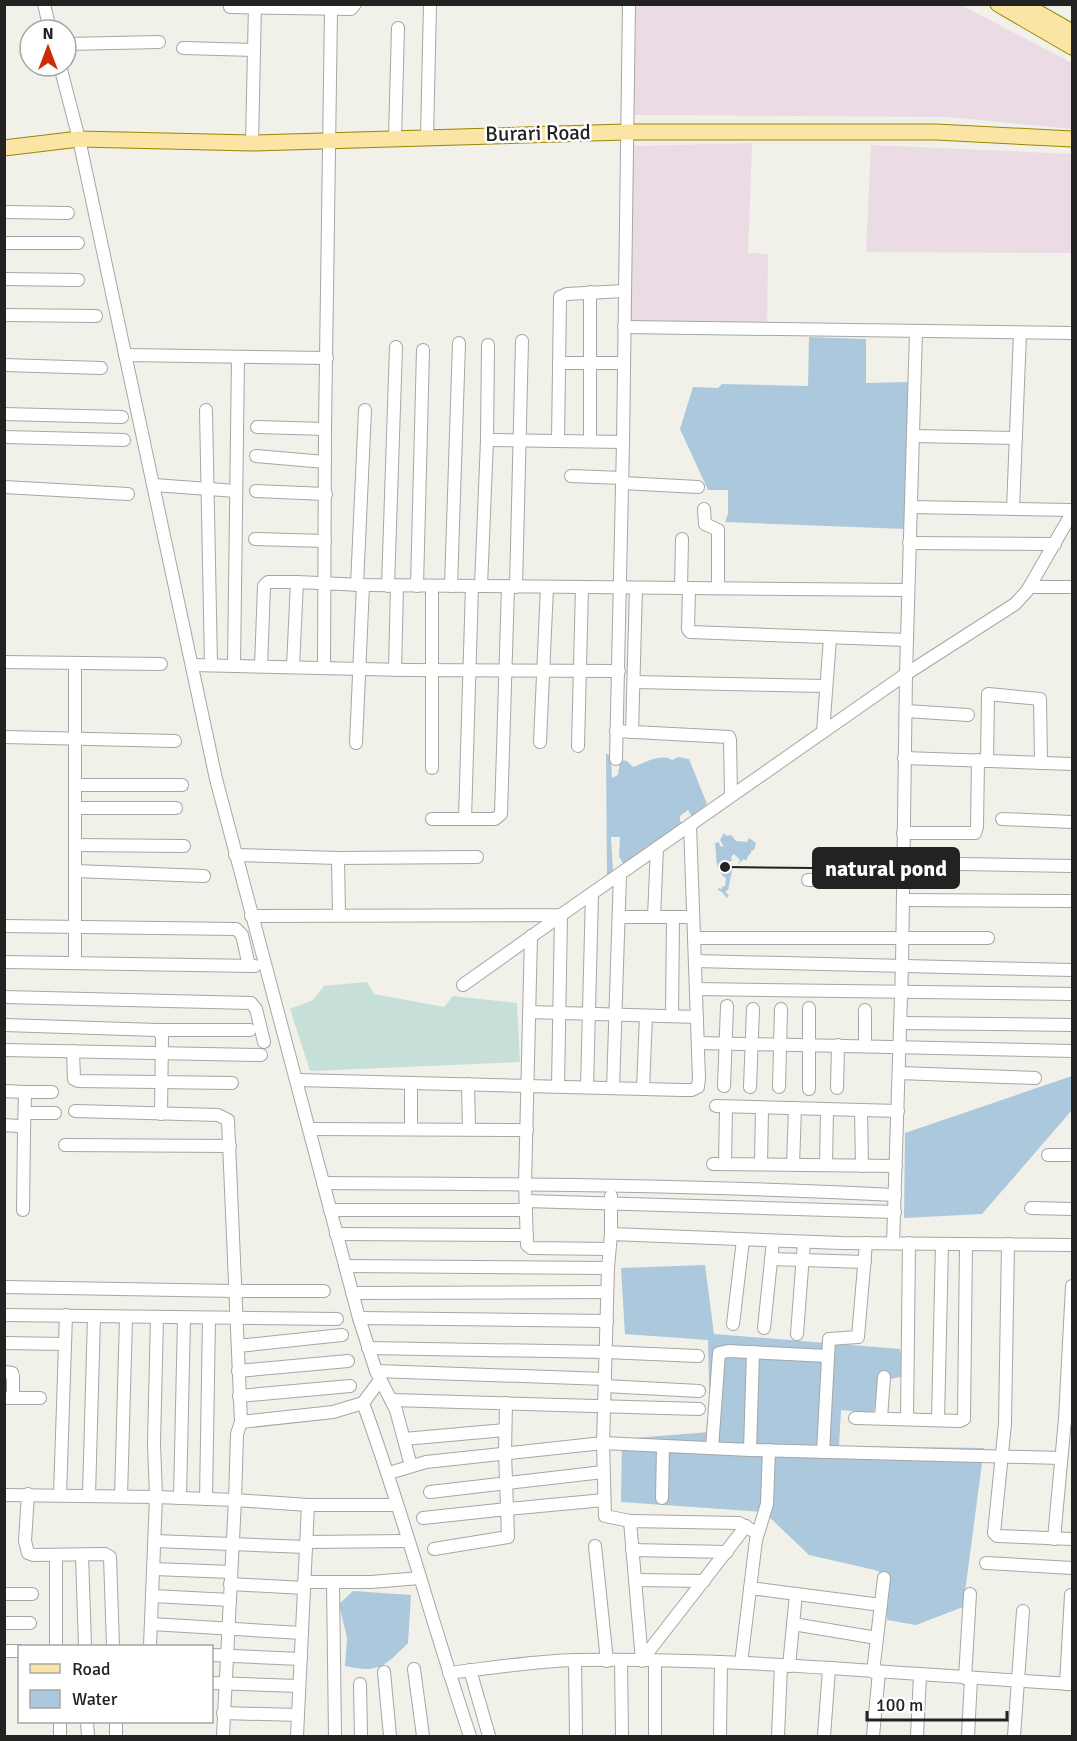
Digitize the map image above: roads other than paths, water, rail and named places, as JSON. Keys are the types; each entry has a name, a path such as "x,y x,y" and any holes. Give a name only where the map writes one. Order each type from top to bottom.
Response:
{"main road":[{"path":"999,4 1072,46"},
{"path":"1023,4 1072,32"},
{"name":"Burari Road","path":"4,148 72,140 252,143 626,132 913,132 1072,140"}],"street":[{"path":"230,4 230,7 291,6 351,9 355,4"},
{"path":"427,137 430,4"},
{"path":"616,759 629,4"},
{"path":"252,143 255,6"},
{"path":"324,668 329,141 326,8"},
{"path":"395,138 398,28"},
{"path":"78,44 159,42"},
{"path":"183,48 254,50"},
{"path":"62,78 72,140 125,355 216,779 251,915 256,966"},
{"path":"4,212 68,213"},
{"path":"4,243 78,243"},
{"path":"4,279 78,280"},
{"path":"558,441 560,297 567,294 624,291"},
{"path":"590,292 590,441"},
{"path":"4,315 96,316"},
{"path":"624,327 1072,333"},
{"path":"893,1243 900,1046 904,758 916,331"},
{"path":"1012,509 1020,333"},
{"path":"432,819 495,819 501,814 505,670 520,440 522,341"},
{"path":"451,586 459,343"},
{"path":"465,819 471,670 487,440 488,345"},
{"path":"395,670 392,586 396,347"},
{"path":"417,586 423,350"},
{"path":"125,355 327,358"},
{"path":"234,666 238,357"},
{"path":"559,363 624,363"},
{"path":"4,365 101,368"},
{"path":"206,410 211,665"},
{"path":"356,743 365,410"},
{"path":"4,414 122,417"},
{"path":"257,427 325,429"},
{"path":"913,436 1016,438"},
{"path":"4,437 123,440"},
{"path":"487,440 623,441"},
{"path":"256,456 325,462"},
{"path":"571,477 698,487"},
{"path":"154,485 236,491"},
{"path":"4,487 128,494"},
{"path":"256,491 326,494"},
{"path":"463,985 906,674 1015,604 1030,587 1072,512 910,507"},
{"path":"704,509 705,524 718,530 718,588"},
{"path":"255,539 325,541"},
{"path":"682,539 690,632 907,640"},
{"path":"909,543 1055,544"},
{"path":"261,666 264,586 268,582 392,586 908,590"},
{"path":"293,666 297,582"},
{"path":"432,586 432,768"},
{"path":"540,742 547,587"},
{"path":"578,746 582,587"},
{"path":"1030,587 1072,588"},
{"path":"633,732 636,588"},
{"path":"823,732 830,638"},
{"path":"4,662 161,664"},
{"path":"75,663 75,963"},
{"path":"192,665 395,670 619,671"},
{"path":"634,682 826,686"},
{"path":"903,834 975,833 988,694 1040,699 1041,763"},
{"path":"906,711 968,715"},
{"path":"616,731 729,737 731,796"},
{"path":"4,737 175,741"},
{"path":"904,758 1072,764"},
{"path":"75,785 182,785"},
{"path":"75,808 176,808"},
{"path":"1002,819 1072,822"},
{"path":"297,1080 692,1090 698,1087 690,825"},
{"path":"75,845 184,846"},
{"path":"654,917 657,848"},
{"path":"235,855 338,858 477,857"},
{"path":"338,858 339,914"},
{"path":"903,863 1072,866"},
{"path":"75,871 204,876"},
{"path":"614,1088 620,874"},
{"path":"808,880 903,879"},
{"path":"587,1087 592,894"},
{"path":"903,900 1072,901"},
{"path":"251,915 561,915"},
{"path":"558,1086 561,915"},
{"path":"619,917 693,917"},
{"path":"672,1016 673,917"},
{"path":"4,926 236,929 241,932 256,966 297,1080 359,1318 378,1376 392,1400 411,1466"},
{"path":"531,936 525,1184 528,1247 609,1249"},
{"path":"694,938 902,940 988,938"},
{"path":"695,961 1072,970"},
{"path":"4,962 256,966"},
{"path":"696,988 1072,994"},
{"path":"4,997 251,1003 256,1009 263,1048 161,1053 4,1050"},
{"path":"724,1086 727,1006"},
{"path":"809,1008 809,1089"},
{"path":"750,1087 753,1009"},
{"path":"779,1087 781,1009"},
{"path":"865,1010 865,1046"},
{"path":"529,1012 697,1017"},
{"path":"643,1089 646,1016"},
{"path":"900,1023 1072,1025"},
{"path":"4,1026 250,1030"},
{"path":"157,1030 162,1036 161,1114"},
{"path":"698,1043 1072,1051"},
{"path":"837,1088 838,1045"},
{"path":"73,1051 73,1075 78,1081 232,1083"},
{"path":"899,1073 1035,1078"},
{"path":"411,1083 411,1129"},
{"path":"468,1084 470,1130"},
{"path":"4,1091 52,1092"},
{"path":"22,1210 25,1092"},
{"path":"896,1166 719,1164 721,1107 898,1111"},
{"path":"761,1164 762,1108"},
{"path":"793,1165 795,1108"},
{"path":"825,1165 827,1109"},
{"path":"861,1110 862,1166"},
{"path":"75,1111 218,1115 225,1117 230,1126 241,1422 237,1434 223,1737"},
{"path":"25,1113 55,1113"},
{"path":"4,1125 18,1126 24,1133"},
{"path":"309,1129 526,1130"},
{"path":"65,1144 230,1146"},
{"path":"1048,1155 1072,1155"},
{"path":"323,1183 525,1184 895,1195"},
{"path":"611,1186 603,1443 604,1513 606,1517 630,1521 739,1523 758,1533"},
{"path":"330,1210 611,1203 895,1212"},
{"path":"1031,1208 1072,1209"},
{"path":"336,1234 526,1235"},
{"path":"611,1234 804,1242 1072,1245"},
{"path":"733,1324 743,1240"},
{"path":"764,1328 773,1241"},
{"path":"797,1334 804,1242"},
{"path":"824,1452 829,1339 858,1337 866,1243"},
{"path":"907,1419 909,1243"},
{"path":"938,1420 942,1244"},
{"path":"855,1418 960,1421 964,1417 966,1244"},
{"path":"1008,1244 1005,1424 995,1535 1072,1539"},
{"path":"771,1259 864,1263"},
{"path":"345,1266 608,1268"},
{"path":"1054,1539 1061,1458 1069,1419 1072,1286"},
{"path":"4,1287 324,1291"},
{"path":"352,1293 607,1292"},
{"path":"4,1315 337,1319"},
{"path":"60,1495 66,1315"},
{"path":"89,1495 94,1316"},
{"path":"121,1496 126,1317"},
{"path":"150,1645 156,1497 153,1443 157,1317"},
{"path":"180,1498 184,1318"},
{"path":"206,1499 209,1318"},
{"path":"359,1318 607,1321"},
{"path":"238,1346 342,1335"},
{"path":"4,1343 65,1344"},
{"path":"368,1348 698,1356"},
{"path":"712,1448 719,1353 728,1351 828,1356"},
{"path":"750,1450 753,1352"},
{"path":"238,1371 348,1361"},
{"path":"4,1372 12,1373 13,1376 9,1398 40,1398"},
{"path":"378,1376 605,1382 699,1391"},
{"path":"241,1422 333,1412 363,1403 378,1376"},
{"path":"881,1418 884,1377"},
{"path":"239,1396 350,1386"},
{"path":"392,1400 699,1409"},
{"path":"363,1403 388,1473 470,1737"},
{"path":"434,1549 507,1537 506,1403"},
{"path":"404,1439 505,1430"},
{"path":"388,1473 426,1462 603,1443 750,1450 1061,1458"},
{"path":"662,1498 663,1446"},
{"path":"741,1663 758,1533 767,1504 769,1450"},
{"path":"430,1492 603,1472"},
{"path":"28,1494 25,1549 28,1553 33,1555 107,1555 111,1560 113,1645"},
{"path":"4,1495 156,1497 308,1505 397,1505"},
{"path":"423,1518 604,1500"},
{"path":"297,1737 308,1505"},
{"path":"630,1521 635,1581 655,1737"},
{"path":"646,1659 648,1652 746,1526"},
{"path":"155,1541 233,1544 408,1541"},
{"path":"595,1546 608,1661"},
{"path":"632,1550 727,1552"},
{"path":"56,1555 56,1645"},
{"path":"82,1555 85,1645"},
{"path":"986,1563 1072,1568"},
{"path":"154,1569 304,1585 420,1578"},
{"path":"873,1737 877,1638 884,1578"},
{"path":"635,1581 704,1581"},
{"path":"333,1583 335,1737"},
{"path":"750,1588 881,1605"},
{"path":"4,1594 32,1594"},
{"path":"778,1737 785,1666 796,1594"},
{"path":"968,1737 970,1594"},
{"path":"449,1673 575,1660 646,1659 1069,1684 1071,1595"},
{"path":"153,1596 230,1600"},
{"path":"1014,1737 1023,1611"},
{"path":"4,1623 30,1623"},
{"path":"151,1624 302,1633"},
{"path":"793,1624 877,1638"},
{"path":"213,1655 301,1659"},
{"path":"575,1660 576,1737"},
{"path":"621,1661 622,1737"},
{"path":"720,1737 721,1662"},
{"path":"824,1737 829,1669"},
{"path":"414,1670 423,1737"},
{"path":"470,1670 489,1737"},
{"path":"384,1672 390,1737"},
{"path":"917,1737 920,1675"},
{"path":"213,1683 299,1686"},
{"path":"360,1684 361,1737"},
{"path":"224,1713 298,1715"}],"water":[{"path":"809,337 866,339 866,383 909,382 906,529 725,522 728,514 728,490 708,490 680,429 693,387 718,388 722,384 808,386"},
{"path":"606,753 611,757 612,778 618,775 620,760 627,761 633,767 658,758 689,759 707,804 692,817 688,810 680,816 680,821 683,823 624,866 619,856 620,837 611,837 613,872 607,879"},
{"path":"724,833 726,836 731,835 736,841 747,842 749,838 756,843 746,861 744,859 738,864 740,860 734,854 731,857 732,860 728,864 733,866 728,890 725,891 729,896 727,898 718,890 725,886 726,878 718,867 715,843 719,842 720,846 724,847 720,840"},
{"path":"1072,1076 1072,1110 982,1214 904,1218 905,1133"},
{"path":"705,1265 714,1334 900,1349 904,1376 878,1382 874,1413 841,1410 839,1446 984,1448 963,1607 916,1625 887,1620 886,1575 875,1570 809,1555 764,1512 621,1502 622,1439 710,1432 708,1340 625,1334 621,1268"},
{"path":"353,1591 411,1595 408,1643 381,1666 366,1669 345,1666 347,1638 339,1604"}],"place":[{"name":"natural pond","path":"725,867"}]}
